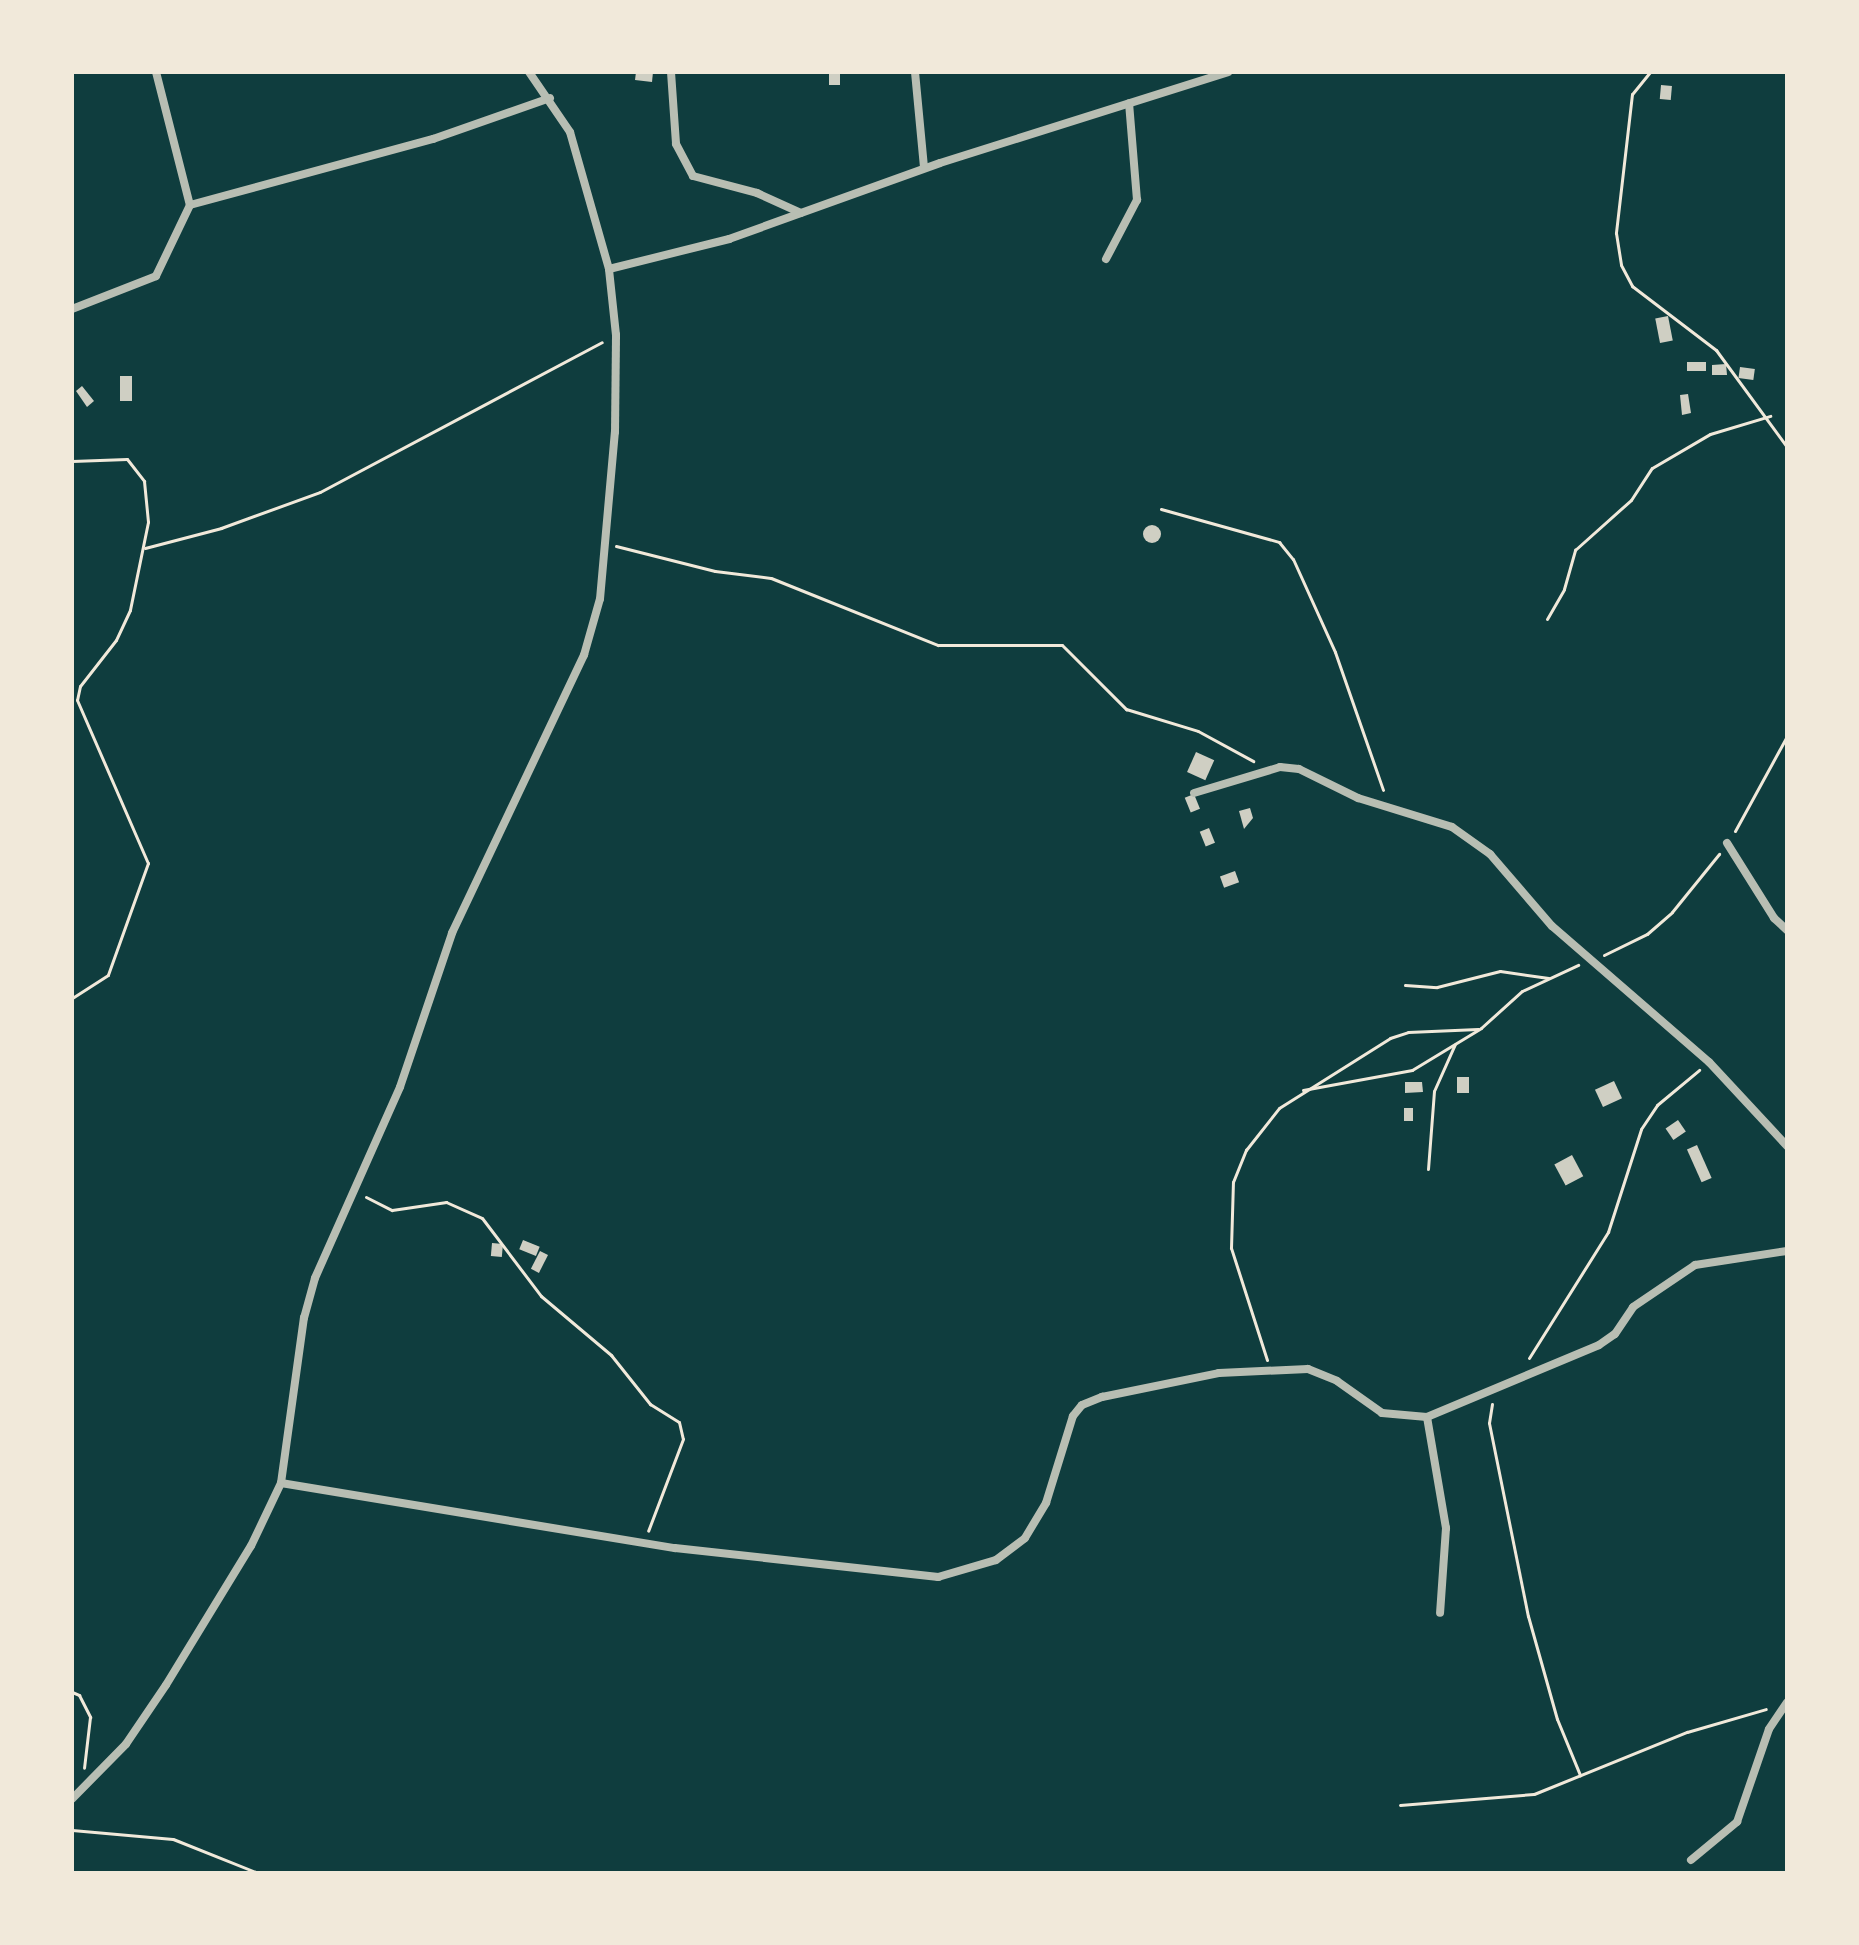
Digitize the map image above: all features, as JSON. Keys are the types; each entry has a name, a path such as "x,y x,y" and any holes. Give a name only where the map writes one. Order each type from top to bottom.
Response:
{"street":[{"path":"72,309 156,276 190,205 156,72"},
{"path":"72,1799 126,1744 166,1685 251,1546 281,1483 304,1318 315,1278 400,1087 452,933 584,655 600,599 608,544 616,335 609,269 585,175 550,98 529,72"},
{"path":"671,72 673,126 685,167 693,176 757,193 801,213"},
{"path":"915,72 924,168"},
{"path":"609,269 729,239 924,168 1228,72"},
{"path":"190,205 418,143 550,98"},
{"path":"1106,259 1137,200 1129,103"},
{"path":"1194,793 1274,769 1299,769 1390,809 1427,818 1476,842 1589,961 1709,1062 1787,1146"},
{"path":"1727,843 1774,918 1787,930"},
{"path":"281,1483 644,1543 889,1574 938,1577 968,1572 996,1560 1025,1538 1046,1503 1073,1416 1082,1405 1219,1373 1268,1367 1308,1369 1337,1381 1382,1413 1427,1417 1599,1345 1615,1334 1633,1307 1695,1265 1787,1251"},
{"path":"1427,1417 1446,1528 1440,1613"},
{"path":"1691,1860 1737,1822 1769,1729 1786,1703"}],"path":[{"path":"1650,72 1632,94 1616,233 1621,265 1632,286 1716,350 1770,416 1787,447"},
{"path":"145,548 233,524 320,492 616,335"},
{"path":"1547,619 1564,589 1575,550 1631,500 1652,468 1710,434 1770,416"},
{"path":"72,461 113,457 137,466 148,522 145,548 122,630 80,686 77,700 146,852 148,875 108,975 72,998"},
{"path":"1161,509 1255,531 1279,542 1293,559 1335,652 1390,809"},
{"path":"608,544 715,571 771,578 938,645 1062,645 1126,709 1198,731 1232,753 1274,769"},
{"path":"1405,985 1437,987 1500,971 1548,978"},
{"path":"1268,1367 1266,1347 1231,1248 1233,1182 1246,1150 1279,1108 1390,1038 1408,1032 1481,1028"},
{"path":"1428,1169 1434,1091 1457,1041"},
{"path":"1528,1361 1608,1232 1641,1129 1657,1105 1709,1062"},
{"path":"353,1189 392,1210 446,1202 482,1218 552,1307 611,1355 650,1404 679,1422 683,1439 644,1543"},
{"path":"1509,1385 1493,1402 1489,1423 1528,1616 1557,1719 1580,1775"},
{"path":"72,1692 86,1704 90,1717 84,1772"},
{"path":"1400,1805 1534,1794 1687,1732 1786,1703"},
{"path":"72,1830 173,1839 258,1873"}],"building":[{"path":"636,72 653,72 652,82 635,80"},
{"path":"829,72 840,72 840,85 829,85"},
{"path":"1661,85 1672,86 1671,100 1660,99"},
{"path":"1668,316 1673,341 1660,343 1655,318"},
{"path":"1687,362 1706,362 1706,371 1687,371"},
{"path":"1726,364 1727,375 1712,375 1712,365"},
{"path":"1740,367 1755,369 1753,380 1738,378"},
{"path":"120,376 132,376 132,401 120,401"},
{"path":"82,386 94,401 87,407 76,391"},
{"path":"1688,394 1691,413 1682,415 1680,395"},
{"path":"1148,525 1156,525 1161,534 1159,541 1148,543 1143,538 1143,530"},
{"path":"1196,752 1214,760 1205,780 1187,772"},
{"path":"1194,794 1200,809 1191,813 1185,798"},
{"path":"1250,808 1253,818 1244,829 1239,811"},
{"path":"1209,828 1215,843 1206,847 1200,832"},
{"path":"1235,871 1239,882 1224,888 1220,876"},
{"path":"1457,1077 1469,1077 1469,1093 1457,1093"},
{"path":"1614,1081 1622,1098 1603,1107 1595,1090"},
{"path":"1405,1082 1422,1082 1423,1092 1405,1093"},
{"path":"1404,1108 1413,1108 1413,1121 1404,1121"},
{"path":"1678,1120 1686,1132 1673,1140 1666,1128"},
{"path":"1697,1145 1712,1178 1702,1182 1687,1149"},
{"path":"1572,1155 1583,1176 1566,1186 1554,1164"},
{"path":"523,1240 540,1247 536,1256 519,1249"},
{"path":"492,1243 503,1244 502,1257 491,1256"},
{"path":"540,1251 548,1255 539,1273 531,1269"}]}
